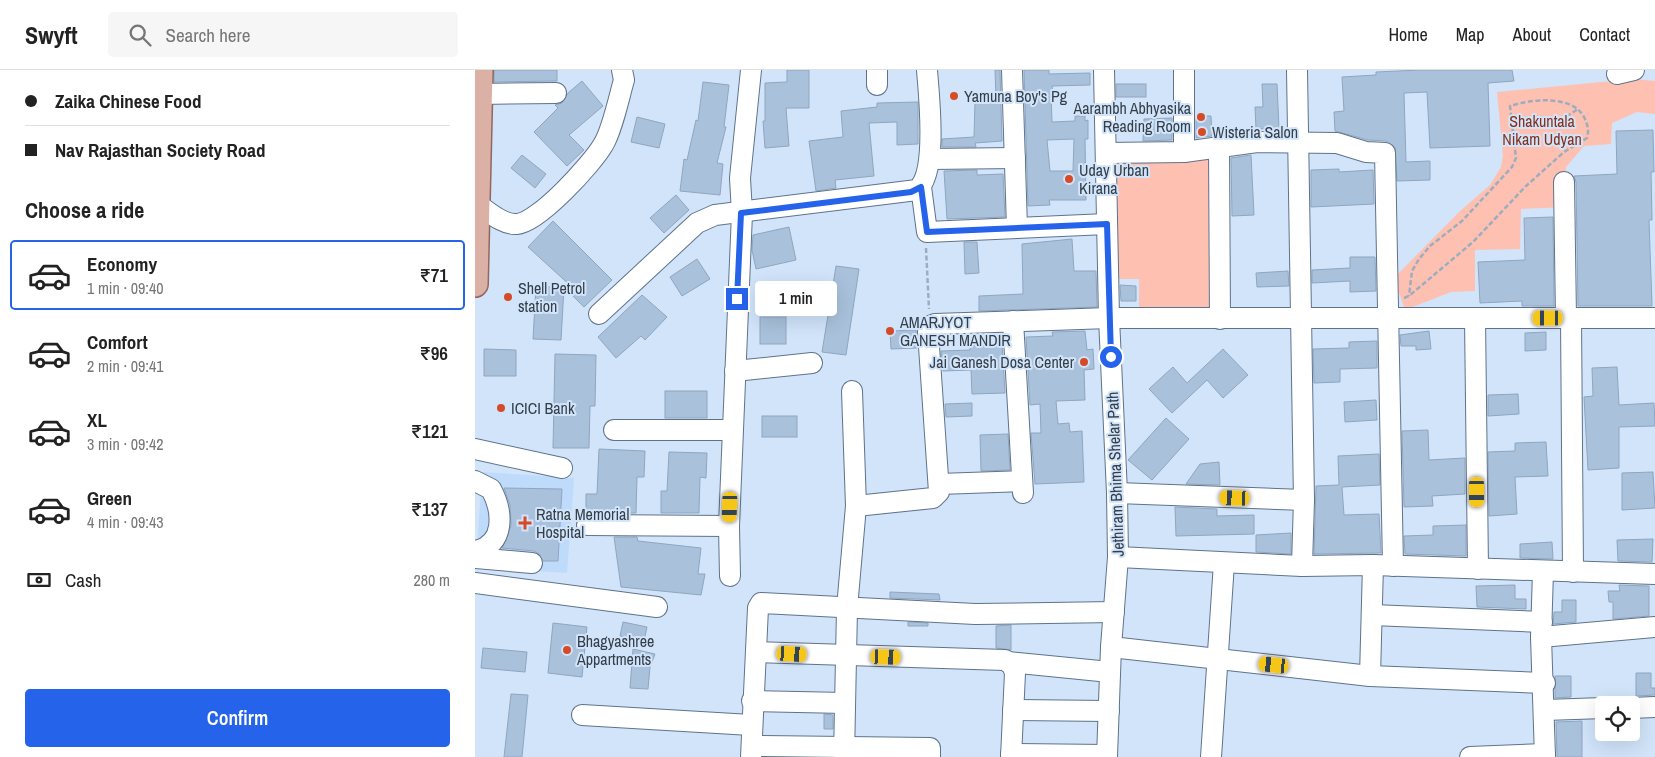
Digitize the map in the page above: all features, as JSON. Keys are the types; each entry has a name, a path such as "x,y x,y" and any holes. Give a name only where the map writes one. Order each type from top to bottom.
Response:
{"main road":[{"path":"475,284 480,82"}],"street":[{"path":"477,204 506,223 518,224 529,221 571,185 604,145 624,80 623,70"},
{"path":"730,576 729,526 741,213 740,178 751,70"},
{"path":"599,314 697,223 715,214 741,213 911,192 921,187 925,181 930,159 927,70"},
{"path":"1013,70 1017,228"},
{"name":"Jethiram Bhima Shelar Path","path":"1104,70 1109,318 1118,557 1111,647 1107,756"},
{"path":"1184,70 1184,152"},
{"path":"1300,70 1298,142 1304,500 1302,566"},
{"path":"480,82 556,94"},
{"path":"1106,153 1184,152 1257,142 1337,143 1366,152 1385,153 1387,312 1383,566 1372,615 1370,676"},
{"path":"1219,147 1220,319"},
{"path":"930,159 1015,158"},
{"path":"1564,182 1573,572"},
{"path":"921,187 927,232 1107,224"},
{"path":"856,506 933,498 939,492 928,332 930,326 935,324 1109,318 1300,319 1387,312 1475,318 1655,318"},
{"path":"1475,318 1478,569"},
{"path":"939,484 1022,487 1013,321"},
{"path":"735,371 812,362"},
{"path":"844,752 847,608 856,506 852,391"},
{"path":"613,430 733,430"},
{"path":"475,449 562,468"},
{"path":"475,481 491,488 499,509 500,519 497,538 488,547 475,551"},
{"path":"1117,493 1304,500"},
{"path":"587,525 729,526"},
{"path":"1118,557 1302,566 1383,566 1655,574"},
{"path":"475,558 532,563"},
{"path":"1211,757 1224,563"},
{"path":"1470,757 1545,756 1545,683 1542,629 1543,571"},
{"path":"475,583 657,607"},
{"path":"930,757 930,748 844,752 756,752 751,725 758,608 761,603 975,614 1114,612"},
{"path":"1372,615 1542,629 1655,627"},
{"path":"1111,647 1370,676 1545,683"},
{"path":"756,652 1005,660 1008,662 1110,672"},
{"path":"1008,662 1015,673 1011,755 1107,756"},
{"path":"752,701 845,703"},
{"path":"1640,708 1655,707"},
{"path":"1545,710 1595,708"},
{"path":"1013,710 1109,711"},
{"path":"582,715 751,725"}],"path":[{"path":"1387,312 1409,296 1473,242 1526,186 1564,152 1587,138 1588,127 1582,112 1574,106 1552,102 1524,102 1509,106 1516,158 1512,167 1462,221 1430,246 1419,259 1412,271 1409,296"},
{"path":"1511,122 1538,116 1545,117 1555,124 1578,109"},
{"path":"927,232 926,261 930,326"}],"shaded area":[{"name":"Ratna Memorial Hospital","path":"482,472 574,478 567,573 476,567"}],"green space":[{"name":"Shakuntala Nikam Udyan","path":"1633,79 1655,81 1655,114 1637,112 1612,123 1611,144 1584,146 1566,167 1566,207 1521,209 1520,249 1475,250 1475,291 1451,292 1405,310 1394,278 1459,212 1490,185 1501,167 1503,156 1497,92"},
{"path":"1210,153 1211,319 1139,317 1139,279 1113,279 1113,155"}],"building":[{"path":"494,70 557,70 557,81 494,82"},
{"path":"787,70 809,70 809,108 786,108 789,146 765,148 763,121 765,121 765,83 787,82"},
{"path":"995,70 1000,70 1002,141 975,143 976,147 942,147 942,139 974,137 975,100 996,99"},
{"path":"1024,70 1049,70 1049,74 1090,73 1090,85 1052,86 1053,93 1051,93 1052,122 1075,121 1075,116 1085,116 1085,121 1088,120 1088,139 1085,139 1086,200 1049,200 1050,205 1028,206","holes":["1074,139 1073,171 1050,171 1047,140"]},
{"path":"1512,70 1514,81 1488,83 1490,146 1430,148 1427,92 1404,93 1406,162 1430,161 1430,180 1397,181 1395,147 1386,141 1368,140 1335,131 1334,112 1344,111 1342,77 1376,75 1376,72"},
{"path":"582,81 603,106 569,135 584,150 567,166 534,132 558,108 555,105 562,103 568,93"},
{"path":"703,82 729,85 724,127 726,127 717,163 723,164 720,195 680,191 684,159 687,160 696,120 698,121"},
{"path":"1116,84 1146,84 1146,97 1116,97"},
{"path":"1262,84 1277,84 1279,128 1256,129 1255,107 1263,107"},
{"path":"918,102 918,144 897,145 897,122 869,123 874,176 835,180 836,188 816,191 809,141 843,137 841,111 877,107 877,103"},
{"path":"1196,116 1211,116 1212,136 1196,138"},
{"path":"637,117 665,124 659,148 631,142"},
{"path":"1172,118 1172,140 1143,141 1144,119"},
{"path":"1653,130 1654,172 1651,172 1652,220 1649,220 1652,306 1578,306 1576,182 1574,176 1617,174 1616,131"},
{"path":"522,155 546,174 535,188 511,168"},
{"path":"1251,155 1254,215 1232,216 1231,158"},
{"path":"1339,169 1339,172 1373,170 1374,204 1311,207 1311,170"},
{"path":"977,170 977,175 1003,174 1005,217 947,219 944,171"},
{"path":"676,195 689,210 664,233 650,218"},
{"path":"1553,217 1554,306 1522,306 1522,301 1480,303 1478,262 1525,260 1524,218"},
{"path":"553,221 612,280 584,307 565,288 573,288 528,247"},
{"path":"789,227 796,260 756,269 752,250 753,235"},
{"path":"1072,239 1074,271 1096,271 1097,307 979,311 979,296 1023,294 1022,244"},
{"path":"964,242 977,242 979,273 965,274"},
{"path":"1350,257 1375,257 1376,291 1350,292 1350,281 1312,283 1312,270 1350,268"},
{"path":"697,259 710,279 682,296 670,277"},
{"path":"836,266 859,269 846,355 822,352"},
{"path":"1288,271 1289,286 1257,287 1256,273"},
{"path":"1120,285 1136,286 1136,301 1121,301"},
{"path":"536,286 564,288 561,340 533,339"},
{"path":"642,295 667,317 645,340 641,336 616,358 598,337"},
{"path":"760,317 786,317 786,344 760,344"},
{"path":"916,330 917,348 891,349 890,331"},
{"path":"1085,331 1087,350 1093,349 1094,369 1084,370 1085,400 1056,401 1058,424 1069,423 1070,432 1082,431 1084,482 1035,484 1031,433 1041,433 1040,404 1030,405 1026,337 1053,336 1052,332"},
{"path":"1429,331 1431,349 1416,350 1416,346 1401,346 1400,335"},
{"path":"1546,332 1546,350 1525,351 1525,333"},
{"path":"1377,341 1377,368 1340,369 1340,382 1314,383 1313,349 1349,348 1349,342"},
{"path":"1002,344 1005,393 972,394 971,370 943,371 941,351 970,350 970,346"},
{"path":"484,349 516,350 516,376 484,376"},
{"path":"1223,349 1248,375 1223,398 1207,380 1172,413 1149,389 1173,367 1187,383"},
{"path":"555,354 596,355 595,406 590,406 589,448 553,448"},
{"path":"1617,367 1619,405 1654,403 1655,426 1619,427 1619,468 1588,470 1584,397 1593,396 1592,368"},
{"path":"665,391 707,391 707,418 665,418"},
{"path":"1518,394 1519,414 1488,416 1488,395"},
{"path":"1376,400 1377,420 1345,422 1344,402"},
{"path":"972,403 972,416 946,417 945,404"},
{"path":"762,416 797,416 797,437 762,437"},
{"path":"1166,418 1189,439 1152,480 1128,460"},
{"path":"1428,430 1429,460 1465,458 1465,494 1432,496 1433,506 1404,507 1402,431"},
{"path":"1008,434 1010,470 981,471 980,435"},
{"path":"1546,442 1548,476 1515,477 1517,514 1489,516 1488,452 1515,451 1515,443"},
{"path":"599,449 645,451 644,477 637,477 636,513 586,513 586,494 597,494"},
{"path":"669,452 707,453 706,478 700,477 699,513 661,513 661,491 667,491"},
{"path":"1379,454 1380,485 1342,487 1344,515 1379,514 1381,553 1314,554 1316,486 1339,485 1338,456"},
{"path":"1219,462 1220,485 1186,484 1200,464"},
{"path":"1653,472 1655,508 1622,510 1622,473"},
{"path":"504,488 562,489 558,561 543,561 539,554 534,551 502,548 511,526 510,505"},
{"path":"1175,507 1217,509 1217,516 1254,515 1254,534 1176,536"},
{"path":"1466,525 1466,556 1405,554 1404,536 1433,535 1433,526"},
{"path":"1291,533 1291,554 1256,552 1256,535"},
{"path":"614,537 637,537 638,541 701,548 698,574 705,574 701,595 621,587"},
{"path":"1653,539 1652,562 1618,561 1617,540"},
{"path":"1552,542 1553,559 1520,558 1520,544"},
{"path":"1515,585 1515,599 1526,599 1526,609 1477,607 1476,586"},
{"path":"1619,585 1649,586 1649,616 1613,619 1613,602 1609,602 1608,591 1620,591"},
{"path":"890,592 939,594 940,600 890,598"},
{"path":"1562,600 1576,600 1576,622 1553,624 1554,612 1562,612"},
{"path":"623,622 647,627 644,641 620,636"},
{"path":"908,622 928,623 928,626 908,626"},
{"name":"Bhagyashree Appartments","path":"553,623 587,627 582,677 548,673"},
{"path":"1011,625 1011,650 996,648 996,626"},
{"path":"483,648 527,652 525,672 481,668"},
{"path":"633,649 655,654 650,667 648,689 630,688"},
{"path":"1636,673 1651,673 1651,688 1655,688 1655,695 1636,696"},
{"path":"1555,676 1571,676 1571,697 1555,698"},
{"path":"511,694 528,695 522,757 504,757"},
{"path":"824,714 833,715 833,729 824,729"},
{"path":"1582,721 1582,757 1557,757 1556,722"}],"place":[{"name":"Yamuna Boy's Pg","path":"954,96"},
{"name":"Aarambh Abhyasika Reading Room","path":"1201,117"},
{"name":"Wisteria Salon","path":"1202,132"},
{"name":"Uday Urban Kirana","path":"1069,179"},
{"name":"Shell Petrol station","path":"508,297"},
{"name":"AMARJYOT GANESH MANDIR","path":"890,331"},
{"name":"Jai Ganesh Dosa Center","path":"1084,362"},
{"name":"ICICI Bank","path":"501,408"},
{"name":"Ratna Memorial Hospital","path":"525,523"},
{"name":"Bhagyashree Appartments","path":"567,650"}],"route":[{"path":"737,299 741,213 911,192 921,187 927,232 1107,224 1111,357"}]}
